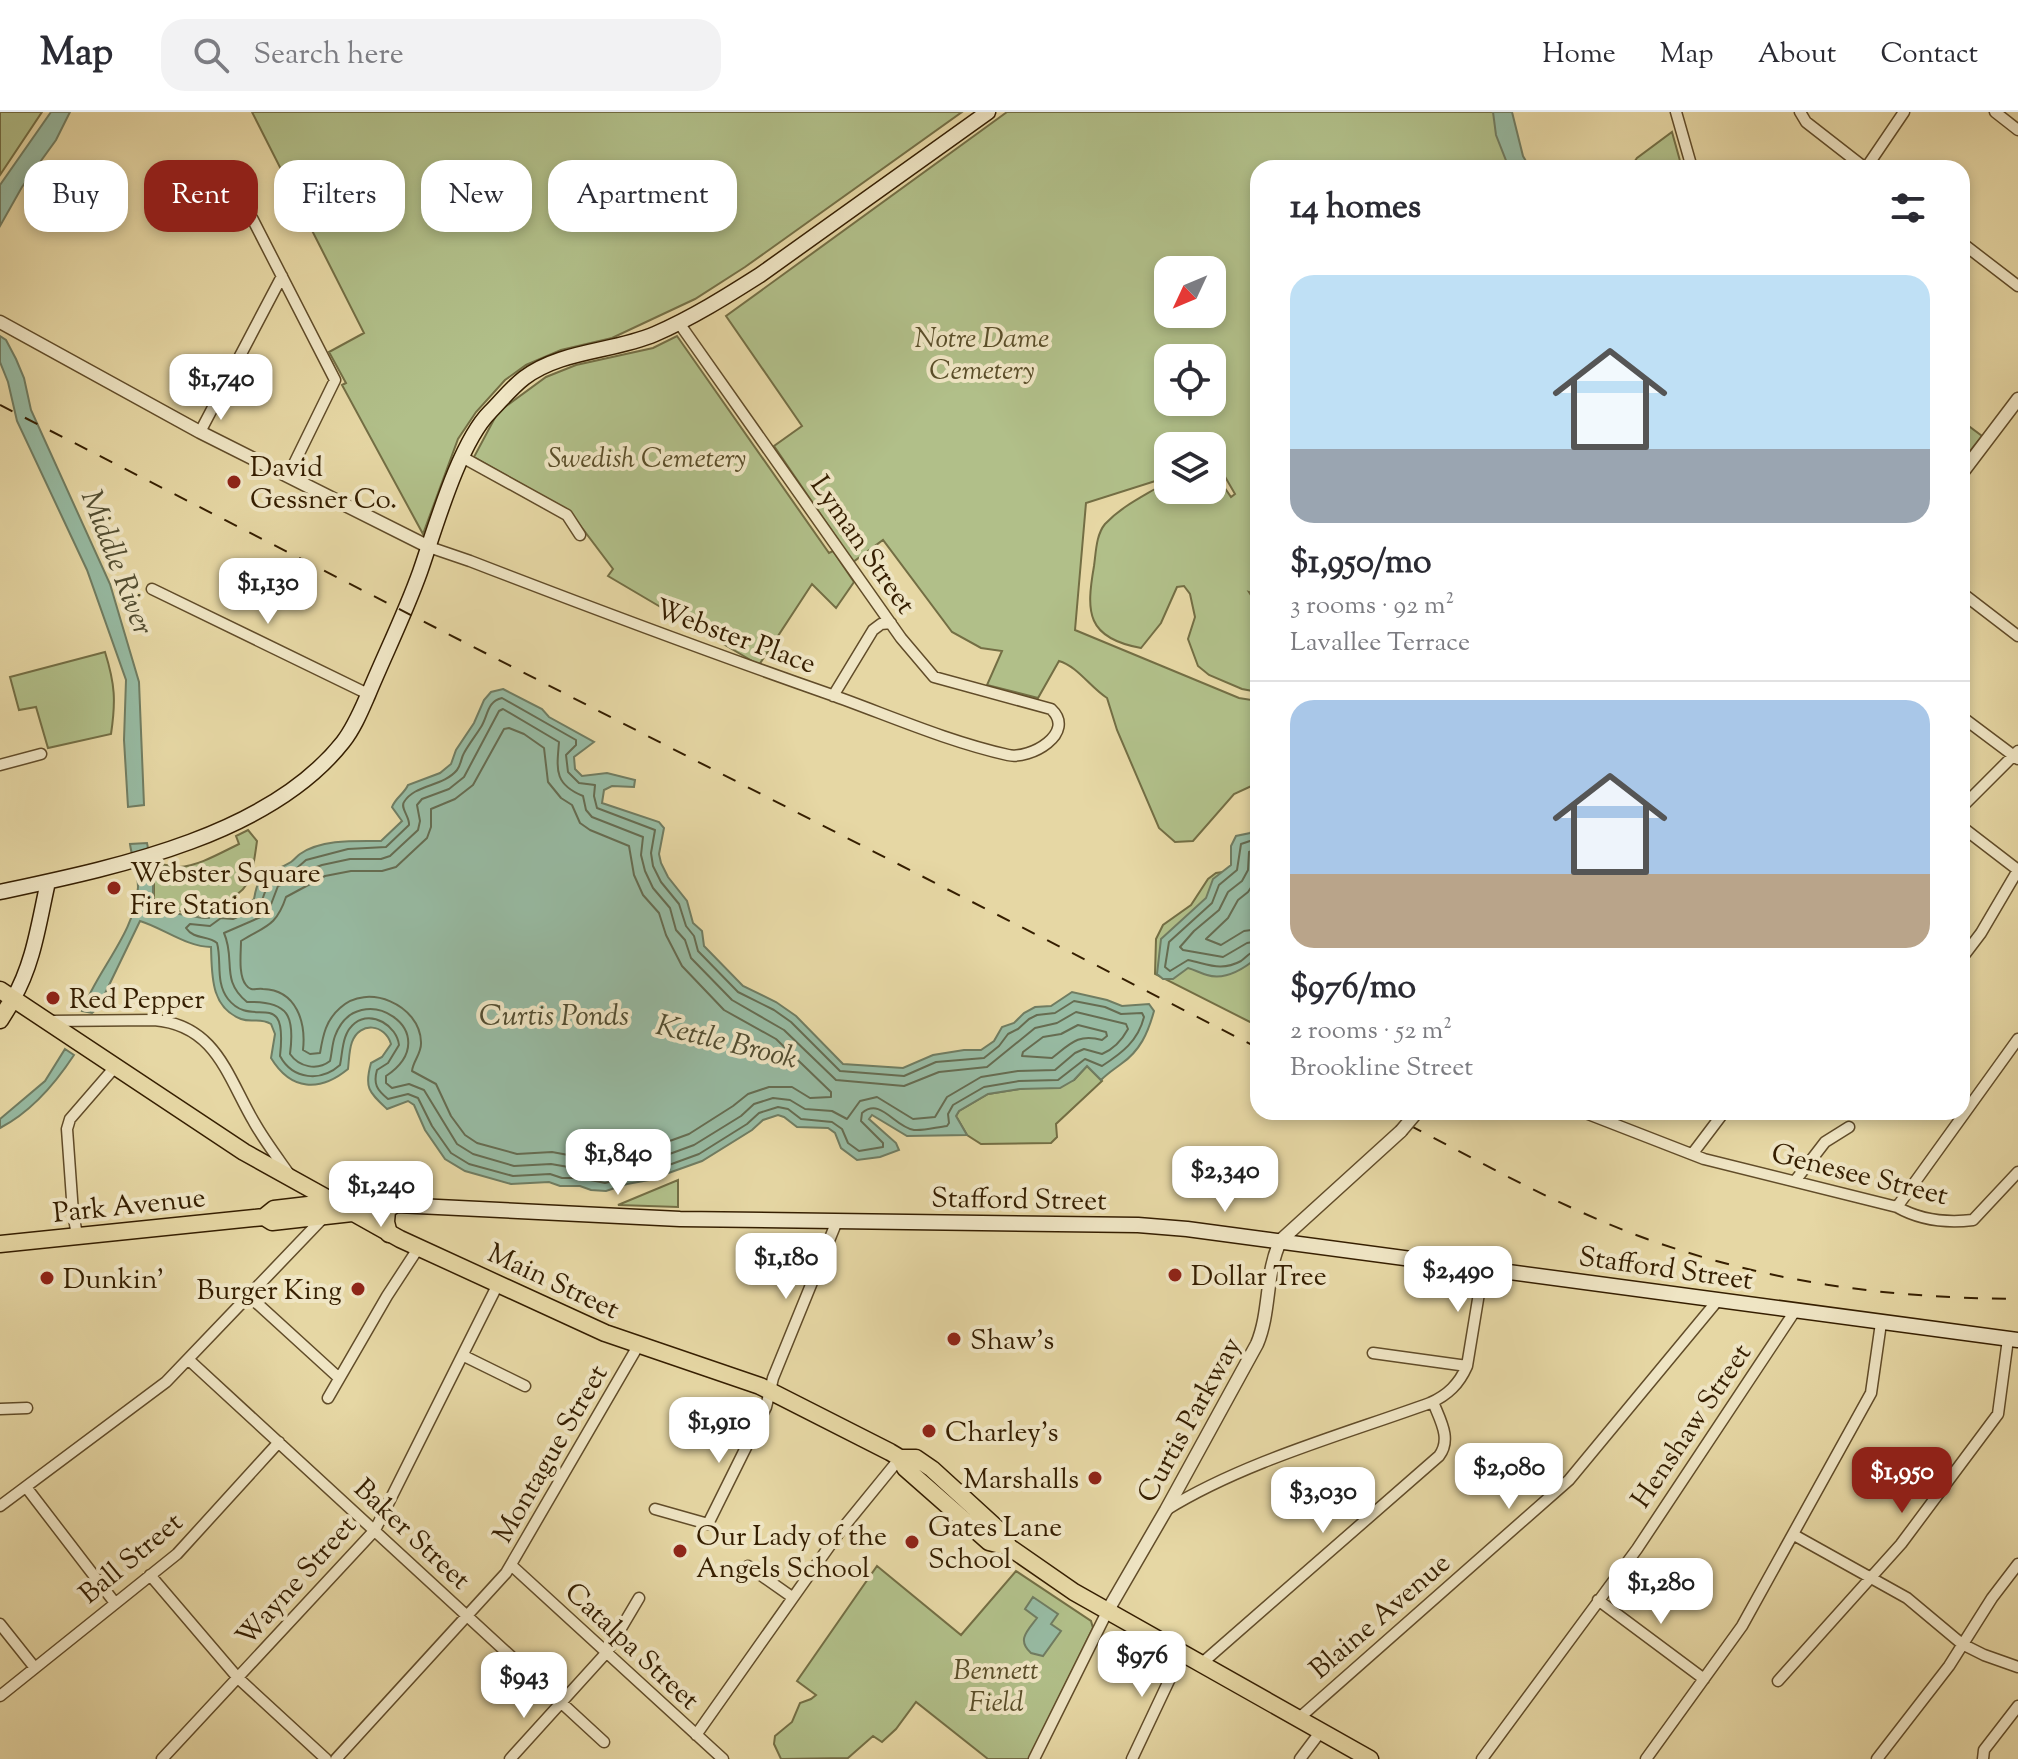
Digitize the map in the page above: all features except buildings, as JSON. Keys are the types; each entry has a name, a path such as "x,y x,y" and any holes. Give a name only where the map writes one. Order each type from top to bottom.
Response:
{"main road":[{"path":"0,892 150,855 255,813 293,789 320,767 343,742 368,694 400,625 462,457 487,414 534,372 569,358 640,340 679,323 760,275 988,112"},
{"path":"0,1020 7,994 26,975 48,882"},
{"path":"7,994 244,1152 288,1177 330,1208"},
{"path":"269,1213 286,1200 288,1177"},
{"name":"Stafford Street","path":"330,1208 386,1199 392,1208"},
{"name":"Park Avenue","path":"0,1244 269,1213 272,1222 330,1208 354,1213"},
{"path":"389,1234 386,1222 392,1208"},
{"name":"Stafford Street","path":"354,1213 392,1208 595,1216 1138,1225 1281,1240 2013,1340"},
{"name":"Main Street","path":"354,1213 389,1234 638,1346 769,1391 900,1458 916,1458 1001,1532 1009,1547 1052,1578 1370,1759"}],"street":[{"path":"1676,112 1690,160"},
{"path":"1800,112 1806,122 1855,160"},
{"path":"1871,160 1904,112"},
{"path":"1995,112 2018,130"},
{"path":"258,230 335,380 288,476"},
{"path":"1970,249 2018,286"},
{"path":"200,432 282,276"},
{"path":"0,322 200,432 429,547"},
{"name":"Lyman Street","path":"679,323 891,623 934,677 1042,706 1057,715 1060,729 1029,755"},
{"path":"1970,462 2018,399"},
{"path":"462,457 567,515 580,535"},
{"name":"Webster Place","path":"429,547 731,661 950,738 1011,756 1029,755"},
{"path":"152,589 368,694"},
{"path":"1970,599 2018,636"},
{"path":"833,696 873,630 881,624 891,623"},
{"path":"1970,723 2016,755 1970,799"},
{"path":"0,765 41,754"},
{"path":"1970,833 2018,870 1970,947"},
{"path":"48,1021 154,1020 168,1021 193,1031 213,1050 228,1071 254,1122 288,1177"},
{"path":"1970,1106 2018,1039"},
{"path":"77,1235 67,1129 70,1119 115,1067"},
{"path":"1281,1240 1410,1120"},
{"name":"Genesee Street","path":"1604,1120 1704,1159 1897,1207 1912,1215 1959,1222 1973,1220 2018,1172"},
{"path":"1693,1153 1718,1120"},
{"path":"1897,1207 1960,1120"},
{"path":"1795,1181 1825,1142 1849,1127"},
{"path":"0,1506 166,1382 330,1208"},
{"path":"655,1509 708,1524 766,1407 769,1391 837,1221"},
{"name":"Curtis Parkway","path":"1108,1610 1257,1344 1266,1318 1275,1250 1281,1240"},
{"path":"328,1398 390,1290 419,1247"},
{"path":"1166,1510 1234,1474 1433,1402 1455,1386 1467,1366 1483,1269"},
{"name":"Wayne Street","path":"162,1759 375,1530 498,1284"},
{"path":"249,1296 339,1378"},
{"name":"Blaine Avenue","path":"1298,1719 1569,1480 1718,1300"},
{"name":"Henshaw Street","path":"1482,1759 1646,1536 1795,1311"},
{"path":"1646,1759 1742,1626 1871,1393 1881,1323"},
{"path":"1778,1681 1901,1544 1998,1414 2013,1340"},
{"name":"Montague Street","path":"336,1759 511,1565 638,1346"},
{"path":"1373,1353 1467,1366"},
{"path":"464,1356 525,1386"},
{"name":"Baker Street","path":"189,1360 604,1742"},
{"path":"1201,1664 1439,1456 1446,1439 1433,1402"},
{"path":"0,1409 27,1408"},
{"name":"Ball Street","path":"0,1696 177,1554 279,1442"},
{"path":"696,1735 838,1534 900,1458"},
{"path":"26,1487 115,1603"},
{"path":"1794,1535 1907,1598 1962,1644 2018,1667"},
{"path":"1877,1759 2018,1564"},
{"name":"Catalpa Street","path":"511,1565 717,1757"},
{"path":"748,1566 792,1597"},
{"path":"150,1575 238,1678 326,1759"},
{"path":"510,1759 607,1652 639,1598"},
{"path":"1598,1600 1704,1679"},
{"path":"1034,1759 1108,1610"},
{"path":"0,1624 35,1668"},
{"path":"1132,1759 1182,1653"},
{"path":"1984,1755 2018,1706"},
{"path":"1300,1759 1321,1731"}],"green space":[{"path":"0,112 42,112 0,175"},
{"path":"252,112 962,112 745,267 695,299 612,338 561,350 526,365 505,380 476,412 458,439 423,534 342,385 346,383 329,352 364,333 313,232 405,232 405,160 276,160"},
{"name":"Notre Dame Cemetery","path":"1007,112 1496,112 1510,160 1250,160 1250,690 1209,675 1198,666 1188,639 1195,617 1190,594 1184,586 1177,587 1161,623 1141,648 1109,637 1100,630 1091,610 1091,582 1098,538 1105,524 1118,513 1154,490 1154,504 1226,504 1226,490 1231,497 1235,494 1226,478 1226,432 1154,432 1154,481 1086,503 1075,630 1239,698 1250,700 1250,787 1234,794 1193,841 1175,842 1159,828 1117,730 1107,698 1078,672 1059,661 1038,698 987,685 1002,651 981,648 952,632 883,540 853,562 774,446 802,426 726,316"},
{"path":"1672,132 1680,160 1636,160"},
{"name":"Swedish Cemetery","path":"677,336 829,553 833,551 854,582 836,608 812,584 759,665 608,576 613,569 570,512 474,457 498,412 546,377 576,365 653,348"},
{"path":"1970,427 1982,436 1970,451"},
{"path":"105,652 114,693 111,734 48,748 36,707 19,710 10,677"},
{"path":"248,830 257,841 249,879 239,892 207,914 208,917 154,906 154,865 179,867 202,861 239,844 236,836"},
{"path":"1250,852 1250,1022 1155,974 1156,939 1163,925 1191,905 1208,879 1216,873 1230,871"},
{"path":"1087,1066 1102,1081 1056,1124 1057,1137 1051,1143 981,1144 967,1135 956,1116 959,1111 988,1094 1074,1080"},
{"path":"678,1180 678,1207 618,1205"},
{"name":"Bennett Field","path":"877,1566 961,1635 1016,1571 1091,1621 1093,1628 1029,1759 988,1759 916,1702 882,1742 873,1736 848,1758 781,1759 774,1744 775,1736 792,1722 800,1703 816,1695 797,1681"}],"water":[{"path":"51,112 70,112 42,160 24,160 24,184 0,226 0,185"},
{"path":"1493,112 1512,112 1525,160 1506,160 1496,135"},
{"path":"0,336 6,340 16,359 31,410 110,584 139,682 144,805 128,807 124,740 126,680 87,570 17,421 0,362"},
{"name":"Curtis Ponds","path":"503,689 594,742 574,757 575,769 582,776 607,773 635,780 634,787 612,786 604,790 602,803 659,822 664,828 659,854 661,863 687,901 693,923 702,931 704,946 743,986 796,1016 843,1064 903,1068 933,1055 981,1050 994,1041 1002,1027 1014,1023 1035,1007 1051,1006 1072,992 1122,1006 1149,1004 1154,1011 1142,1041 1128,1059 1101,1080 1087,1066 1074,1080 1060,1088 988,1094 959,1111 956,1116 967,1135 907,1136 872,1115 869,1119 896,1143 899,1150 880,1157 857,1160 841,1148 835,1133 828,1128 797,1127 778,1115 763,1120 702,1161 606,1191 549,1182 511,1184 465,1171 445,1159 425,1130 414,1105 408,1101 387,1109 370,1089 368,1078 371,1063 382,1057 391,1044 384,1032 378,1029 366,1028 356,1035 351,1045 348,1069 327,1082 306,1084 288,1077 271,1058 275,1034 271,1024 241,1019 231,1014 218,998 211,947 193,944 140,921 98,1008 92,1013 82,1011 131,920 136,904 138,881 130,844 147,843 153,872 153,907 156,910 203,918 209,918 223,907 231,912 254,899 259,881 266,873 291,862 309,849 339,842 381,841 402,821 392,807 408,785 440,773 451,764 484,700 491,692"},
{"path":"1250,833 1250,963 1228,975 1214,976 1188,968 1173,979 1163,979 1157,974 1161,939 1206,898 1213,879 1231,865 1231,846 1236,836"},
{"path":"65,1049 74,1055 50,1087 32,1106 0,1128 0,1119 45,1081"},
{"path":"1033,1597 1058,1614 1051,1624 1061,1631 1043,1656 1031,1653 1024,1644 1027,1631 1037,1618 1025,1609"}],"railway":[{"path":"0,405 1250,1044"},
{"path":"1399,1120 1580,1211 1693,1254 1739,1267 1830,1285 1922,1295 2018,1299"}],"place":[{"name":"David Gessner Co.","path":"234,482"},
{"name":"Webster Square Fire Station","path":"114,888"},
{"name":"Red Pepper","path":"53,998"},
{"name":"Dollar Tree","path":"1175,1275"},
{"name":"Dunkin'","path":"47,1278"},
{"name":"Burger King","path":"358,1289"},
{"name":"Shaw's","path":"954,1339"},
{"name":"Charley's","path":"929,1431"},
{"name":"Marshalls","path":"1095,1478"},
{"name":"Gates Lane School","path":"912,1542"},
{"name":"Our Lady of the Angels School","path":"680,1551"}],"water label":[{"name":"Middle River","path":"118,562"},
{"name":"Kettle Brook","path":"727,1041"}]}
